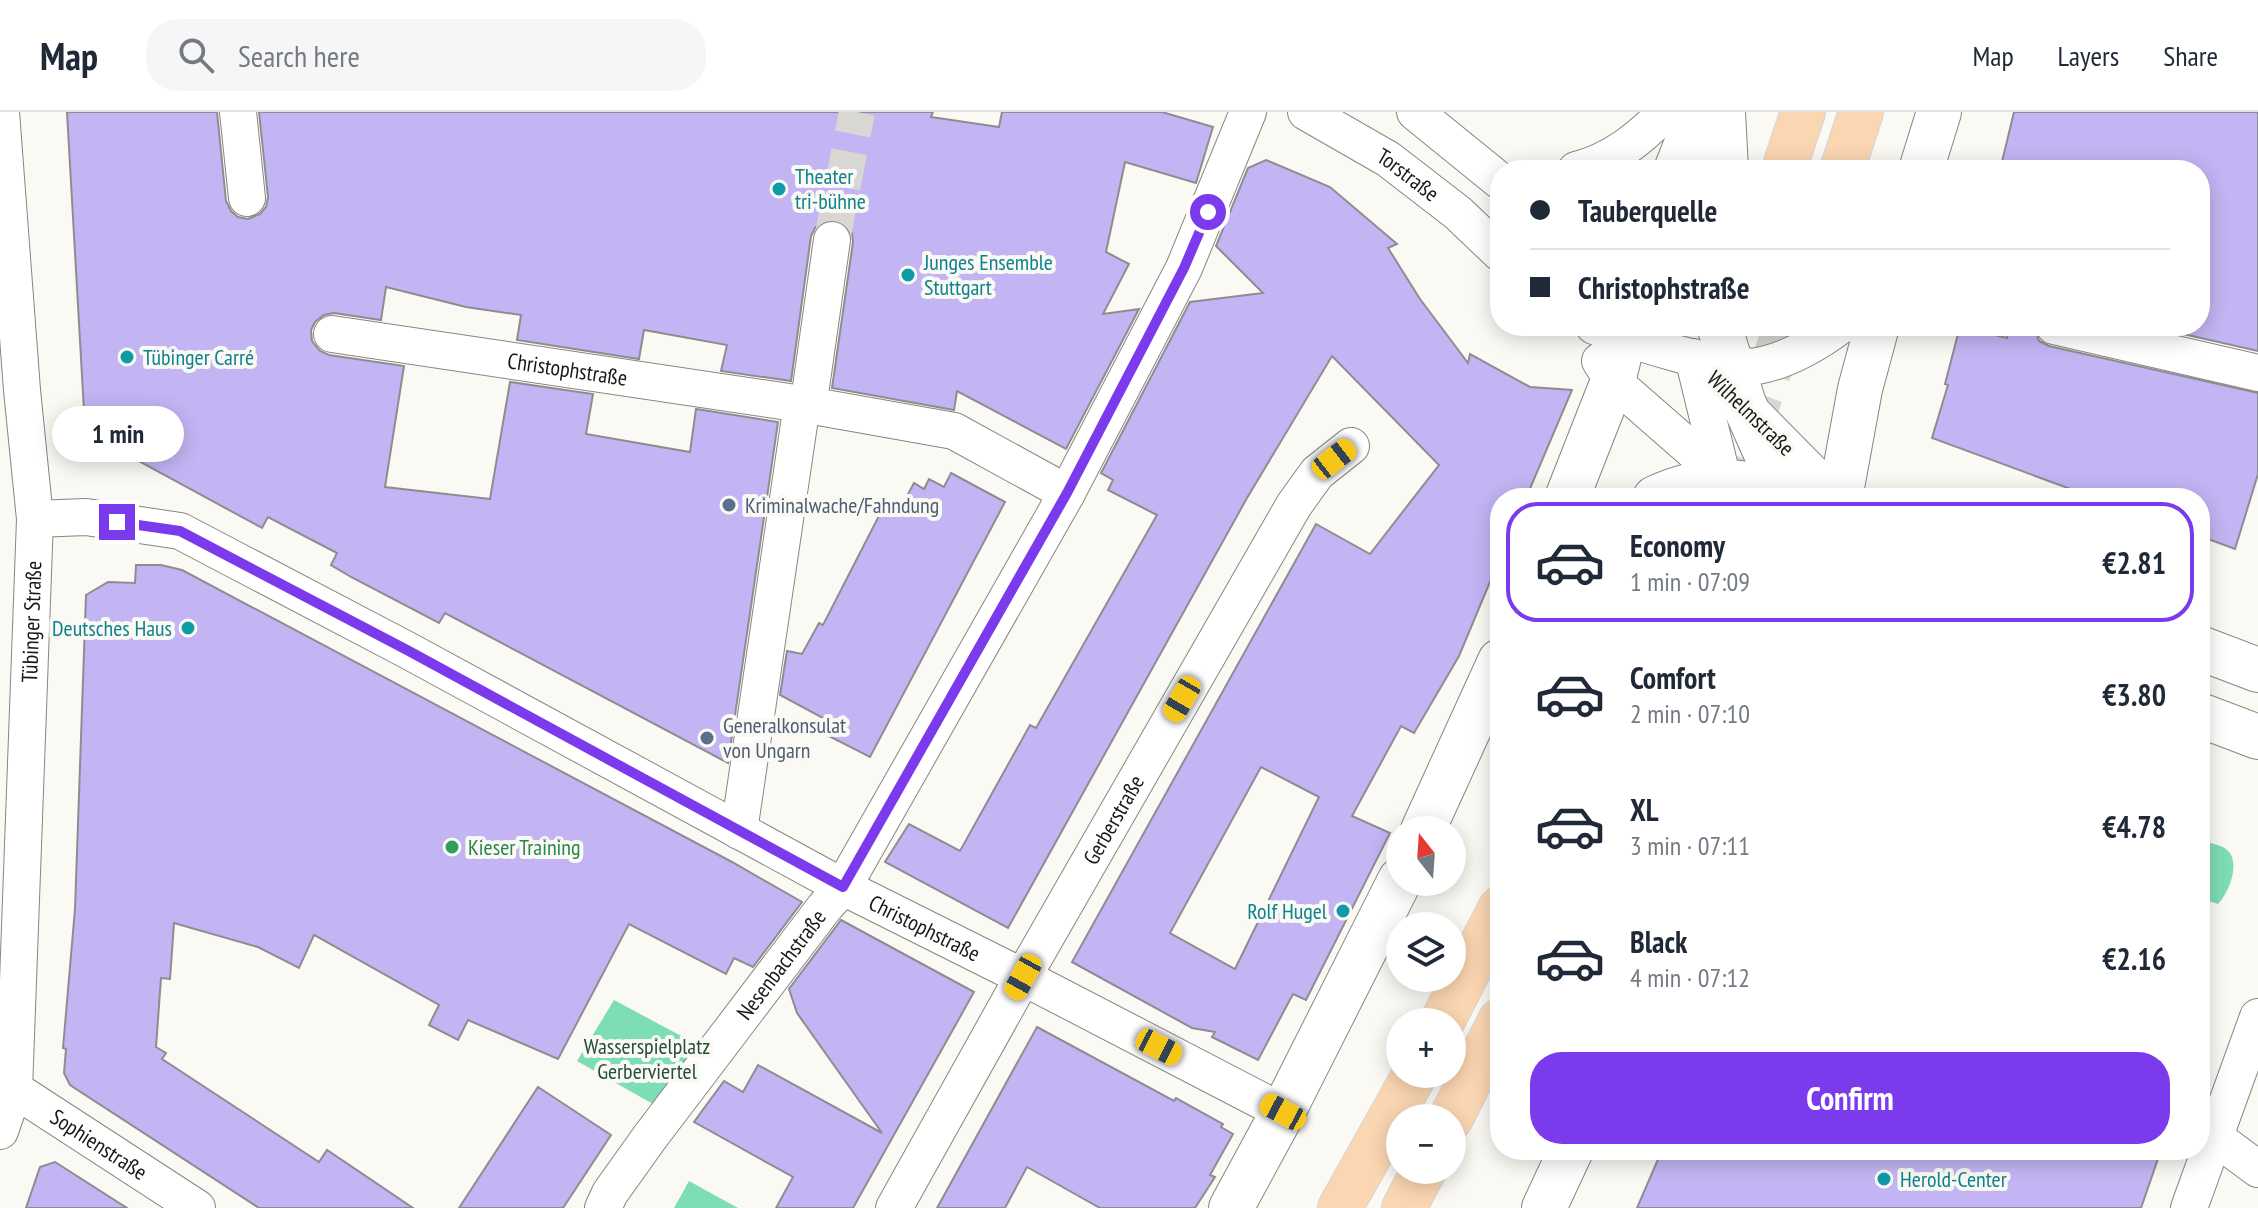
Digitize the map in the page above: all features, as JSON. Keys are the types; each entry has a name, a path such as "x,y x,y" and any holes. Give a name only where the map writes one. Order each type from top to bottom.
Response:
{"main road":[{"path":"1787,160 1803,112"},
{"path":"1845,160 1861,112"},
{"path":"1449,1008 1490,928"},
{"path":"1458,1104 1490,1041"},
{"path":"1340,1200 1407,1088"},
{"path":"1404,1208 1417,1184"}],"street":[{"name":"Tübinger Straße","path":"0,1131 7,1085 35,519 11,391 1,112"},
{"path":"238,112 247,198"},
{"name":"Nesenbachstraße","path":"603,1208 610,1193 650,1137 843,887 1067,493 1184,268 1248,112"},
{"name":"Torstraße","path":"1306,112 1388,159 1458,213 1490,243"},
{"path":"1415,112 1490,172"},
{"path":"1605,160 1646,132 1666,112"},
{"path":"1680,160 1699,112"},
{"path":"1705,160 1713,112"},
{"path":"1723,112 1725,160"},
{"path":"1924,160 1939,112"},
{"path":"739,831 802,404 810,394 832,240"},
{"name":"Christophstraße","path":"332,334 802,404 954,431 1067,493"},
{"path":"1584,336 1613,381 1747,488"},
{"path":"1571,488 1613,381 1615,336"},
{"path":"1634,336 1721,363 1756,366 1813,346 1826,336"},
{"name":"Wilhelmstraße","path":"1682,336 1721,363 1830,488"},
{"path":"1841,488 1860,389 1874,336"},
{"path":"2097,336 2258,373"},
{"path":"1721,363 1752,488"},
{"path":"1721,363 1752,488"},
{"name":"Gerberstraße","path":"894,1208 1294,505 1317,473 1351,446"},
{"name":"Christophstraße","path":"35,519 86,517 180,531 843,887 1283,1112"},
{"path":"2210,652 2258,670"},
{"path":"1429,816 1490,683"},
{"path":"2210,719 2258,737"},
{"path":"1231,1208 1392,896"},
{"path":"2210,1154 2258,1017"},
{"name":"Sophienstraße","path":"7,1085 197,1208"},
{"path":"2216,1138 2258,1169"},
{"path":"1544,1208 1566,1160"},
{"path":"2189,1208 2208,1160"}],"green space":[{"path":"2210,843 2223,847 2231,854 2233,861 2230,885 2218,904 2210,901"},
{"name":"Wasserspielplatz Gerberviertel","path":"614,1000 685,1038 687,1067 660,1108 577,1061"},
{"path":"689,1181 738,1208 674,1208"}],"building":[{"path":"67,112 217,112 226,201 238,217 248,219 260,214 266,207 268,197 259,112 933,112 931,117 999,127 1002,112 1162,112 1213,127 1196,183 1125,162 1106,252 1129,264 1103,314 1139,309 1066,449 957,391 954,410 832,388 853,242 846,224 836,219 824,221 811,236 791,381 721,371 727,345 644,330 639,359 517,340 521,315 466,307 386,287 381,320 334,313 324,315 315,322 311,330 312,341 320,351 404,366 385,487 490,499 510,382 593,394 586,434 690,452 696,409 778,422 728,763 445,613 439,623 351,577 331,565 337,553 268,517 262,528 104,442 70,448 84,411"},
{"path":"2014,112 2258,112 2258,351 2192,336 2210,336 2210,160 2002,160"},
{"path":"1266,160 1330,187 1397,244 1388,248 1420,299 1468,363 1470,354 1530,387 1572,390 1530,488 1490,488 1490,582 1459,656 1414,733 1401,726 1352,816 1386,831 1386,841 1306,1000 1293,994 1258,1060 1212,1037 1215,1032 1192,1028 1072,962 1316,524 1370,554 1439,465 1332,356 1247,498 1008,928 885,862 909,824 960,851 1030,725 1036,728 1157,515 1108,490 1113,480 1101,473 1190,302 1263,293 1216,246 1248,168","holes":["1261,767 1319,797 1235,969 1170,933"]},
{"path":"1957,336 2037,336 2039,341 2049,346 2258,393 2258,474 2235,549 2210,540 2210,488 2068,488 1932,438 1948,385 1945,384"},
{"path":"951,473 1005,502 870,757 817,730 823,718 780,695 787,651 802,654 819,623 823,625 883,508 897,515 914,483 924,489 929,479 944,487"},
{"path":"136,565 161,565 182,570 802,902 753,967 734,958 726,974 629,924 558,1059 468,1020 458,1040 429,1025 439,1005 314,935 299,968 258,947 174,923 170,979 161,978 156,1047 166,1053 162,1059 319,1162 327,1150 413,1208 259,1208 70,1085 64,1073 66,1049 63,1048 75,909 86,595 108,582 135,583"},
{"path":"841,920 974,992 853,1208 776,1208 793,1177 694,1122 724,1081 743,1092 758,1065 882,1133 797,1013 789,989"},
{"path":"1037,1027 1174,1101 1176,1098 1223,1124 1221,1127 1233,1134 1210,1175 1215,1177 1195,1208 1100,1208 1027,1167 1005,1208 937,1208"},
{"path":"538,1087 611,1135 563,1208 459,1208"},
{"path":"1658,1160 2158,1160 2141,1208 1637,1208"},
{"path":"55,1162 127,1208 26,1208 40,1167"}],"tunnel":[{"path":"832,240 857,112"},
{"path":"1728,488 1782,336"}],"place":[{"name":"Theater tri-bühne","path":"779,189"},
{"name":"Junges Ensemble Stuttgart","path":"908,275"},
{"name":"Tübinger Carré","path":"127,357"},
{"name":"Kriminalwache/Fahndung","path":"729,505"},
{"name":"Deutsches Haus","path":"188,628"},
{"name":"Generalkonsulat von Ungarn","path":"707,738"},
{"name":"Kieser Training","path":"452,847"},
{"name":"Rolf Hugel","path":"1343,911"},
{"name":"Herold-Center","path":"1884,1179"}],"route":[{"path":"117,522 180,531 407,650 843,887 1067,493 1184,268 1208,212"}]}
